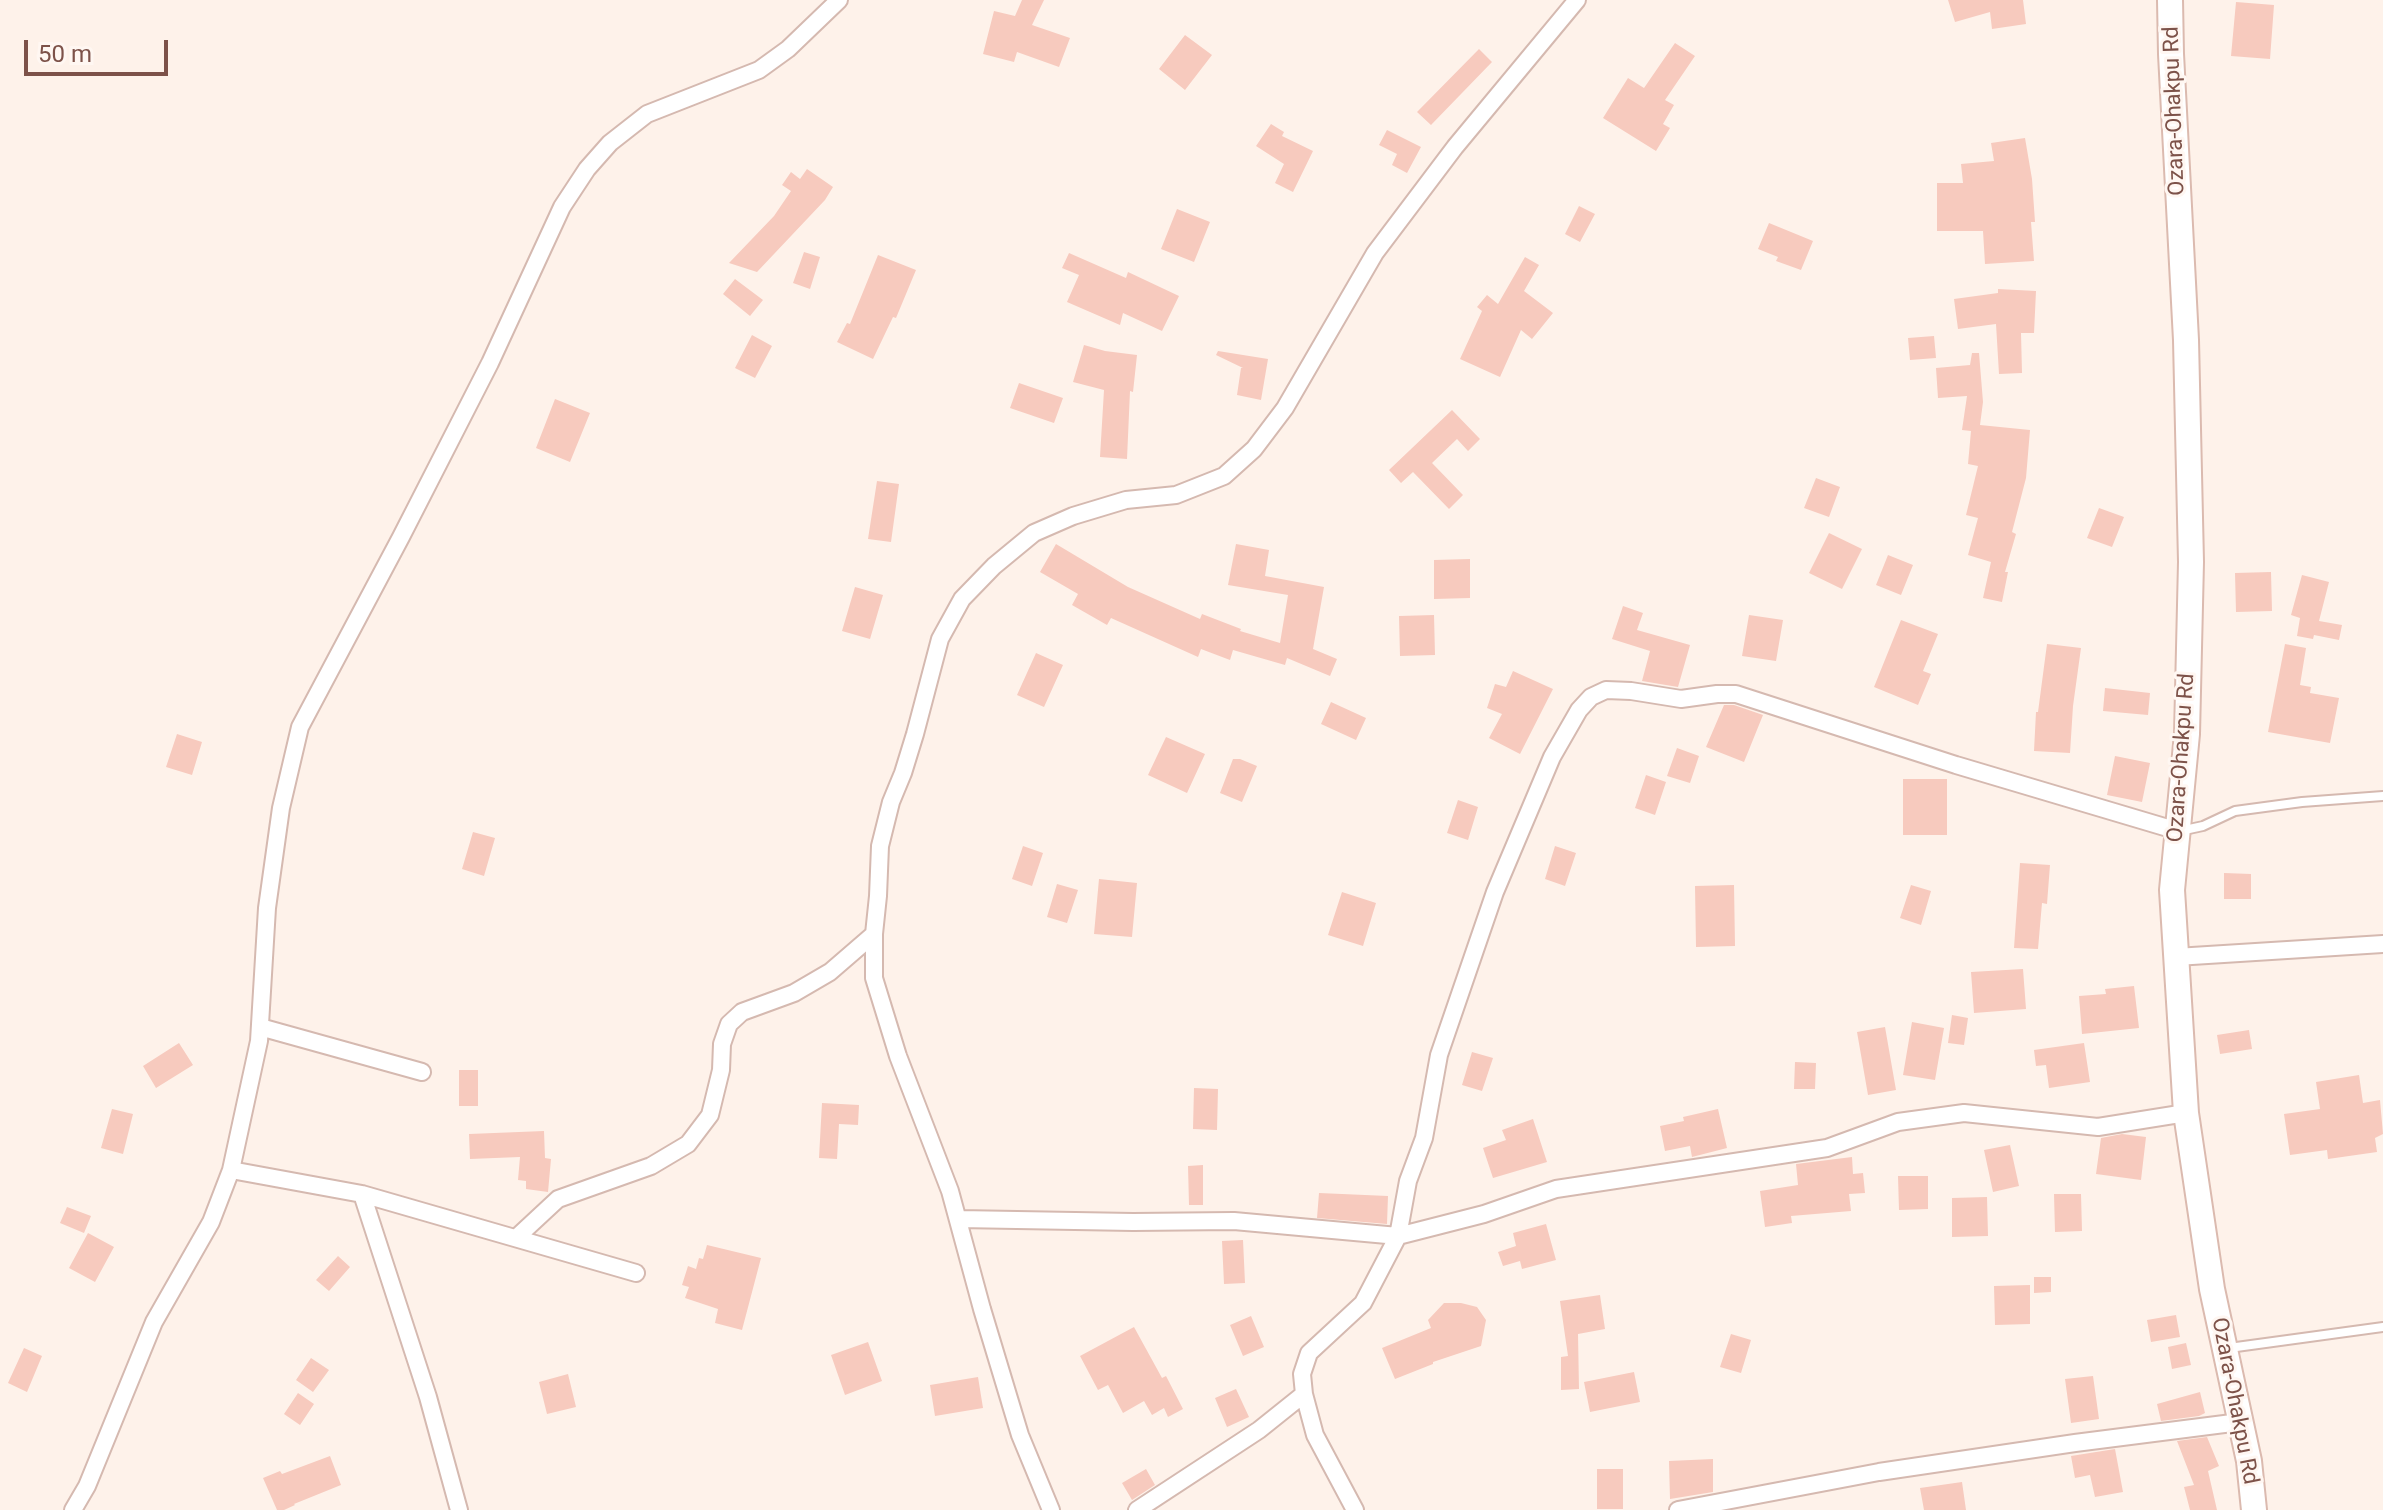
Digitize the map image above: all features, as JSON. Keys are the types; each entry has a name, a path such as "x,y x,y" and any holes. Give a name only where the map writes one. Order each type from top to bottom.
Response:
{"main road":[{"name":"Ozara-Ohakpu Rd","path":"2170,0 2186,340 2191,562 2187,734 2172,890 2186,1113 2212,1289 2249,1461 2253,1510"}],"street":[{"path":"73,1510 87,1486 154,1322 211,1222 231,1170 259,1041 267,908 281,808 300,727 490,363 562,207 587,169 610,143 647,114 759,70 788,49 839,0"},
{"path":"1051,1510 1020,1435 959,1219 898,1056 874,978 880,846 891,802 915,734 940,639 962,599 994,566 1034,533 1073,516 1126,500 1176,495 1224,476 1254,449 1285,408 1375,253 1455,147 1577,0"},
{"path":"1355,1510 1315,1435 1302,1374 1309,1353 1363,1303 1398,1236 1408,1181 1424,1138 1439,1055 1495,892 1552,757 1579,710 1591,697 1606,690 1681,699 1736,694 1956,765 2178,831"},
{"path":"516,1238 558,1199 651,1166 688,1144 710,1115 721,1070 722,1044 729,1024 742,1012 794,993 830,972 874,934"},
{"path":"2176,957 2383,944"},
{"path":"260,1027 422,1072"},
{"path":"959,1219 1234,1221 1398,1236 1484,1214 1556,1189 1827,1148 1898,1122 1964,1113 2098,1127 2186,1113"},
{"path":"231,1170 362,1194 636,1273"},
{"path":"362,1194 428,1397 459,1510"},
{"path":"1137,1510 1259,1430 1304,1394"},
{"path":"1678,1510 1879,1472 2240,1422"}],"lane":[{"path":"2178,831 2203,826 2235,811 2383,796"},
{"path":"2225,1349 2383,1327"}],"building":[{"path":"1022,0 1044,0 1032,25 1070,38 1059,67 1017,52 1014,62 983,54 994,11 1015,16"},
{"path":"1948,0 2023,0 2026,24 1992,29 1990,12 1955,22"},
{"path":"2236,2 2274,5 2270,59 2231,56"},
{"path":"1185,35 1212,55 1185,90 1159,69"},
{"path":"1675,43 1695,56 1665,100 1674,105 1663,124 1670,128 1656,151 1603,118 1628,78 1644,88"},
{"path":"1479,49 1492,62 1431,125 1417,112"},
{"path":"1271,124 1284,132 1282,136 1313,151 1293,192 1275,183 1284,164 1256,146"},
{"path":"1387,130 1421,147 1407,173 1392,165 1397,154 1379,145"},
{"path":"2025,138 2032,179 2034,261 1985,264 1983,231 1937,231 1937,183 1963,183 1961,164 1994,161 1991,143"},
{"path":"807,169 833,187 825,200 757,272 729,263 774,216 791,191 782,185 791,172 800,179"},
{"path":"1579,206 1595,214 1580,242 1565,234"},
{"path":"1177,209 1210,222 1194,262 1161,249"},
{"path":"1769,223 1813,241 1801,270 1776,261 1778,257 1758,249"},
{"path":"804,252 820,257 810,289 793,283"},
{"path":"1069,253 1126,278 1128,272 1179,296 1162,331 1123,313 1120,325 1067,302 1079,275 1062,268"},
{"path":"878,255 916,270 896,318 893,317 873,359 837,342 847,323 850,324"},
{"path":"1525,257 1539,265 1524,291 1553,313 1532,339 1521,330 1500,377 1460,359 1482,311 1477,307 1487,295 1498,304"},
{"path":"735,279 763,300 750,316 723,294"},
{"path":"1998,289 2036,291 2034,333 2021,333 2022,373 1999,374 1996,324 1958,329 1954,299 1998,293"},
{"path":"752,335 772,346 755,378 735,368"},
{"path":"1934,336 1936,358 1910,360 1908,338"},
{"path":"1084,345 1137,355 1133,392 1130,391 1127,459 1100,457 1104,390 1073,382"},
{"path":"1218,351 1268,359 1261,400 1237,395 1243,368 1216,355"},
{"path":"1972,353 1979,353 1983,402 1980,425 2030,430 2026,478 2012,532 2016,534 2005,572 2008,572 2002,602 1983,598 1991,562 1968,555 1978,518 1966,515 1978,466 1968,464 1971,431 1962,430 1967,396 1938,398 1936,368 1970,365"},
{"path":"1019,383 1063,398 1054,423 1010,408"},
{"path":"555,399 590,413 570,462 536,448"},
{"path":"1452,410 1480,439 1468,451 1457,439 1432,463 1463,495 1449,509 1413,472 1401,483 1389,470"},
{"path":"1816,478 1840,487 1829,517 1804,508"},
{"path":"877,481 899,484 891,542 868,539"},
{"path":"2099,508 2124,517 2112,547 2087,538"},
{"path":"1829,533 1862,549 1842,589 1809,573"},
{"path":"1056,544 1128,587 1200,619 1202,614 1240,631 1280,643 1288,595 1228,585 1236,544 1269,550 1265,576 1324,587 1313,649 1337,659 1330,676 1287,658 1285,665 1233,650 1230,660 1201,649 1198,657 1111,618 1107,625 1072,605 1078,594 1040,572"},
{"path":"1888,555 1913,565 1901,595 1876,585"},
{"path":"1470,559 1470,598 1434,599 1434,560"},
{"path":"2271,572 2272,611 2236,612 2235,573"},
{"path":"2302,575 2329,582 2319,621 2342,625 2339,640 2314,635 2313,639 2297,636 2300,618 2291,615"},
{"path":"855,587 883,595 870,639 842,631"},
{"path":"1623,606 1643,613 1637,630 1690,645 1678,687 1642,681 1650,651 1612,639"},
{"path":"1434,615 1435,655 1400,656 1399,616"},
{"path":"1749,615 1783,620 1776,661 1742,656"},
{"path":"1901,620 1938,634 1923,671 1931,674 1918,705 1874,687"},
{"path":"2047,644 2081,648 2070,753 2034,751 2036,712"},
{"path":"2285,644 2306,648 2300,685 2311,687 2310,693 2339,698 2330,743 2268,732"},
{"path":"1036,653 1063,665 1044,707 1017,695"},
{"path":"1513,671 1553,689 1520,754 1489,738 1502,714 1487,708 1495,684 1506,687"},
{"path":"2105,688 2150,693 2148,715 2103,711"},
{"path":"1331,702 1366,718 1356,740 1321,724"},
{"path":"1724,705 1734,705 1763,715 1744,762 1706,747"},
{"path":"177,734 202,742 192,775 166,767"},
{"path":"1166,737 1205,754 1187,793 1148,775"},
{"path":"1677,748 1699,756 1690,783 1667,776"},
{"path":"2115,756 2150,763 2142,802 2107,795"},
{"path":"1233,759 1257,766 1242,802 1220,793"},
{"path":"1646,775 1666,782 1655,815 1635,808"},
{"path":"1903,779 1947,779 1947,835 1903,835"},
{"path":"1458,800 1478,807 1468,840 1447,833"},
{"path":"473,832 495,838 484,876 462,869"},
{"path":"1023,846 1043,853 1032,886 1012,879"},
{"path":"1555,846 1576,853 1565,886 1545,879"},
{"path":"2020,863 2050,865 2047,904 2042,903 2038,949 2014,948"},
{"path":"2224,873 2251,874 2251,899 2224,899"},
{"path":"1099,879 1137,883 1132,937 1094,934"},
{"path":"1057,884 1078,890 1067,923 1047,917"},
{"path":"1734,885 1735,946 1696,947 1695,886"},
{"path":"1911,885 1931,891 1921,925 1900,918"},
{"path":"1342,892 1376,903 1363,946 1328,935"},
{"path":"2023,969 2026,1009 1974,1013 1971,972"},
{"path":"2134,986 2139,1028 2082,1034 2079,996 2106,994 2105,989"},
{"path":"1952,1015 1968,1018 1964,1045 1948,1043"},
{"path":"1912,1022 1944,1028 1935,1080 1903,1075"},
{"path":"1885,1027 1896,1090 1868,1095 1857,1032"},
{"path":"2249,1030 2252,1049 2220,1054 2217,1035"},
{"path":"179,1043 193,1065 156,1088 143,1066"},
{"path":"2084,1043 2090,1082 2049,1088 2046,1065 2036,1066 2034,1050"},
{"path":"1472,1052 1493,1058 1482,1091 1462,1085"},
{"path":"1795,1062 1816,1063 1815,1089 1794,1089"},
{"path":"459,1070 478,1070 478,1106 459,1106"},
{"path":"2359,1075 2363,1103 2380,1100 2383,1134 2375,1138 2377,1152 2328,1159 2327,1150 2290,1155 2284,1114 2320,1109 2316,1082"},
{"path":"1194,1088 1218,1089 1217,1130 1193,1129"},
{"path":"822,1103 859,1105 858,1125 839,1124 837,1159 819,1158"},
{"path":"112,1109 133,1114 123,1154 101,1148"},
{"path":"1718,1109 1727,1148 1692,1157 1690,1146 1665,1151 1660,1126"},
{"path":"1533,1119 1547,1162 1493,1178 1483,1148 1506,1140 1502,1130"},
{"path":"544,1131 545,1158 551,1159 548,1192 526,1189 526,1181 518,1180 520,1157 470,1159 469,1134"},
{"path":"2122,1134 2146,1137 2141,1180 2096,1174 2101,1138"},
{"path":"2010,1145 2019,1186 1993,1192 1984,1150"},
{"path":"1852,1157 1853,1174 1863,1173 1865,1193 1849,1194 1851,1211 1791,1216 1792,1223 1765,1227 1760,1191 1798,1185 1796,1164"},
{"path":"1203,1165 1203,1205 1189,1205 1188,1166"},
{"path":"1898,1176 1928,1176 1928,1209 1899,1210"},
{"path":"1319,1193 1388,1196 1387,1224 1317,1218"},
{"path":"2054,1194 2081,1194 2082,1231 2055,1232"},
{"path":"1987,1197 1988,1236 1952,1237 1952,1198"},
{"path":"67,1207 91,1216 84,1233 60,1223"},
{"path":"1546,1224 1556,1260 1522,1269 1520,1261 1503,1266 1498,1252 1516,1246 1513,1233"},
{"path":"88,1233 114,1247 95,1282 69,1268"},
{"path":"1243,1240 1245,1283 1224,1284 1222,1241"},
{"path":"707,1245 761,1258 742,1330 715,1323 718,1309 685,1298 689,1287 682,1285 688,1266 696,1269"},
{"path":"338,1256 350,1267 329,1291 316,1280"},
{"path":"2034,1277 2051,1277 2051,1292 2034,1293"},
{"path":"2030,1285 2030,1324 1995,1325 1994,1286"},
{"path":"1600,1295 1605,1329 1578,1334 1579,1389 1561,1390 1561,1357 1568,1356 1560,1301"},
{"path":"1444,1303 1477,1307 1486,1320 1481,1346 1395,1379 1382,1348 1431,1328 1428,1320"},
{"path":"2176,1315 2180,1337 2151,1342 2147,1320"},
{"path":"1251,1316 1264,1347 1243,1356 1230,1325"},
{"path":"1134,1327 1183,1409 1168,1417 1164,1408 1152,1415 1144,1401 1123,1413 1108,1385 1098,1390 1080,1356"},
{"path":"1731,1334 1751,1340 1741,1373 1720,1367"},
{"path":"868,1342 882,1381 845,1395 831,1355"},
{"path":"2186,1343 2191,1365 2172,1369 2168,1347"},
{"path":"24,1348 42,1356 27,1392 8,1383"},
{"path":"311,1358 329,1370 313,1392 296,1380"},
{"path":"1634,1372 1640,1402 1590,1412 1584,1382"},
{"path":"568,1374 576,1407 547,1414 539,1382"},
{"path":"2093,1376 2099,1419 2071,1423 2065,1379"},
{"path":"978,1377 983,1408 935,1416 930,1385"},
{"path":"1236,1389 1249,1417 1227,1427 1215,1398"},
{"path":"2200,1392 2205,1413 2161,1421 2157,1404"},
{"path":"298,1393 314,1404 300,1425 284,1414"},
{"path":"2207,1437 2219,1466 2208,1471 2217,1510 2190,1510 2184,1487 2194,1485 2177,1441"},
{"path":"2115,1449 2123,1492 2095,1497 2090,1475 2075,1478 2071,1456"},
{"path":"330,1456 341,1485 284,1510 277,1510 263,1478"},
{"path":"1713,1459 1713,1492 1670,1499 1669,1461"},
{"path":"1146,1469 1155,1485 1132,1500 1122,1483"},
{"path":"1597,1469 1623,1469 1623,1509 1597,1509"},
{"path":"1962,1482 1966,1510 1924,1510 1920,1488"}]}
